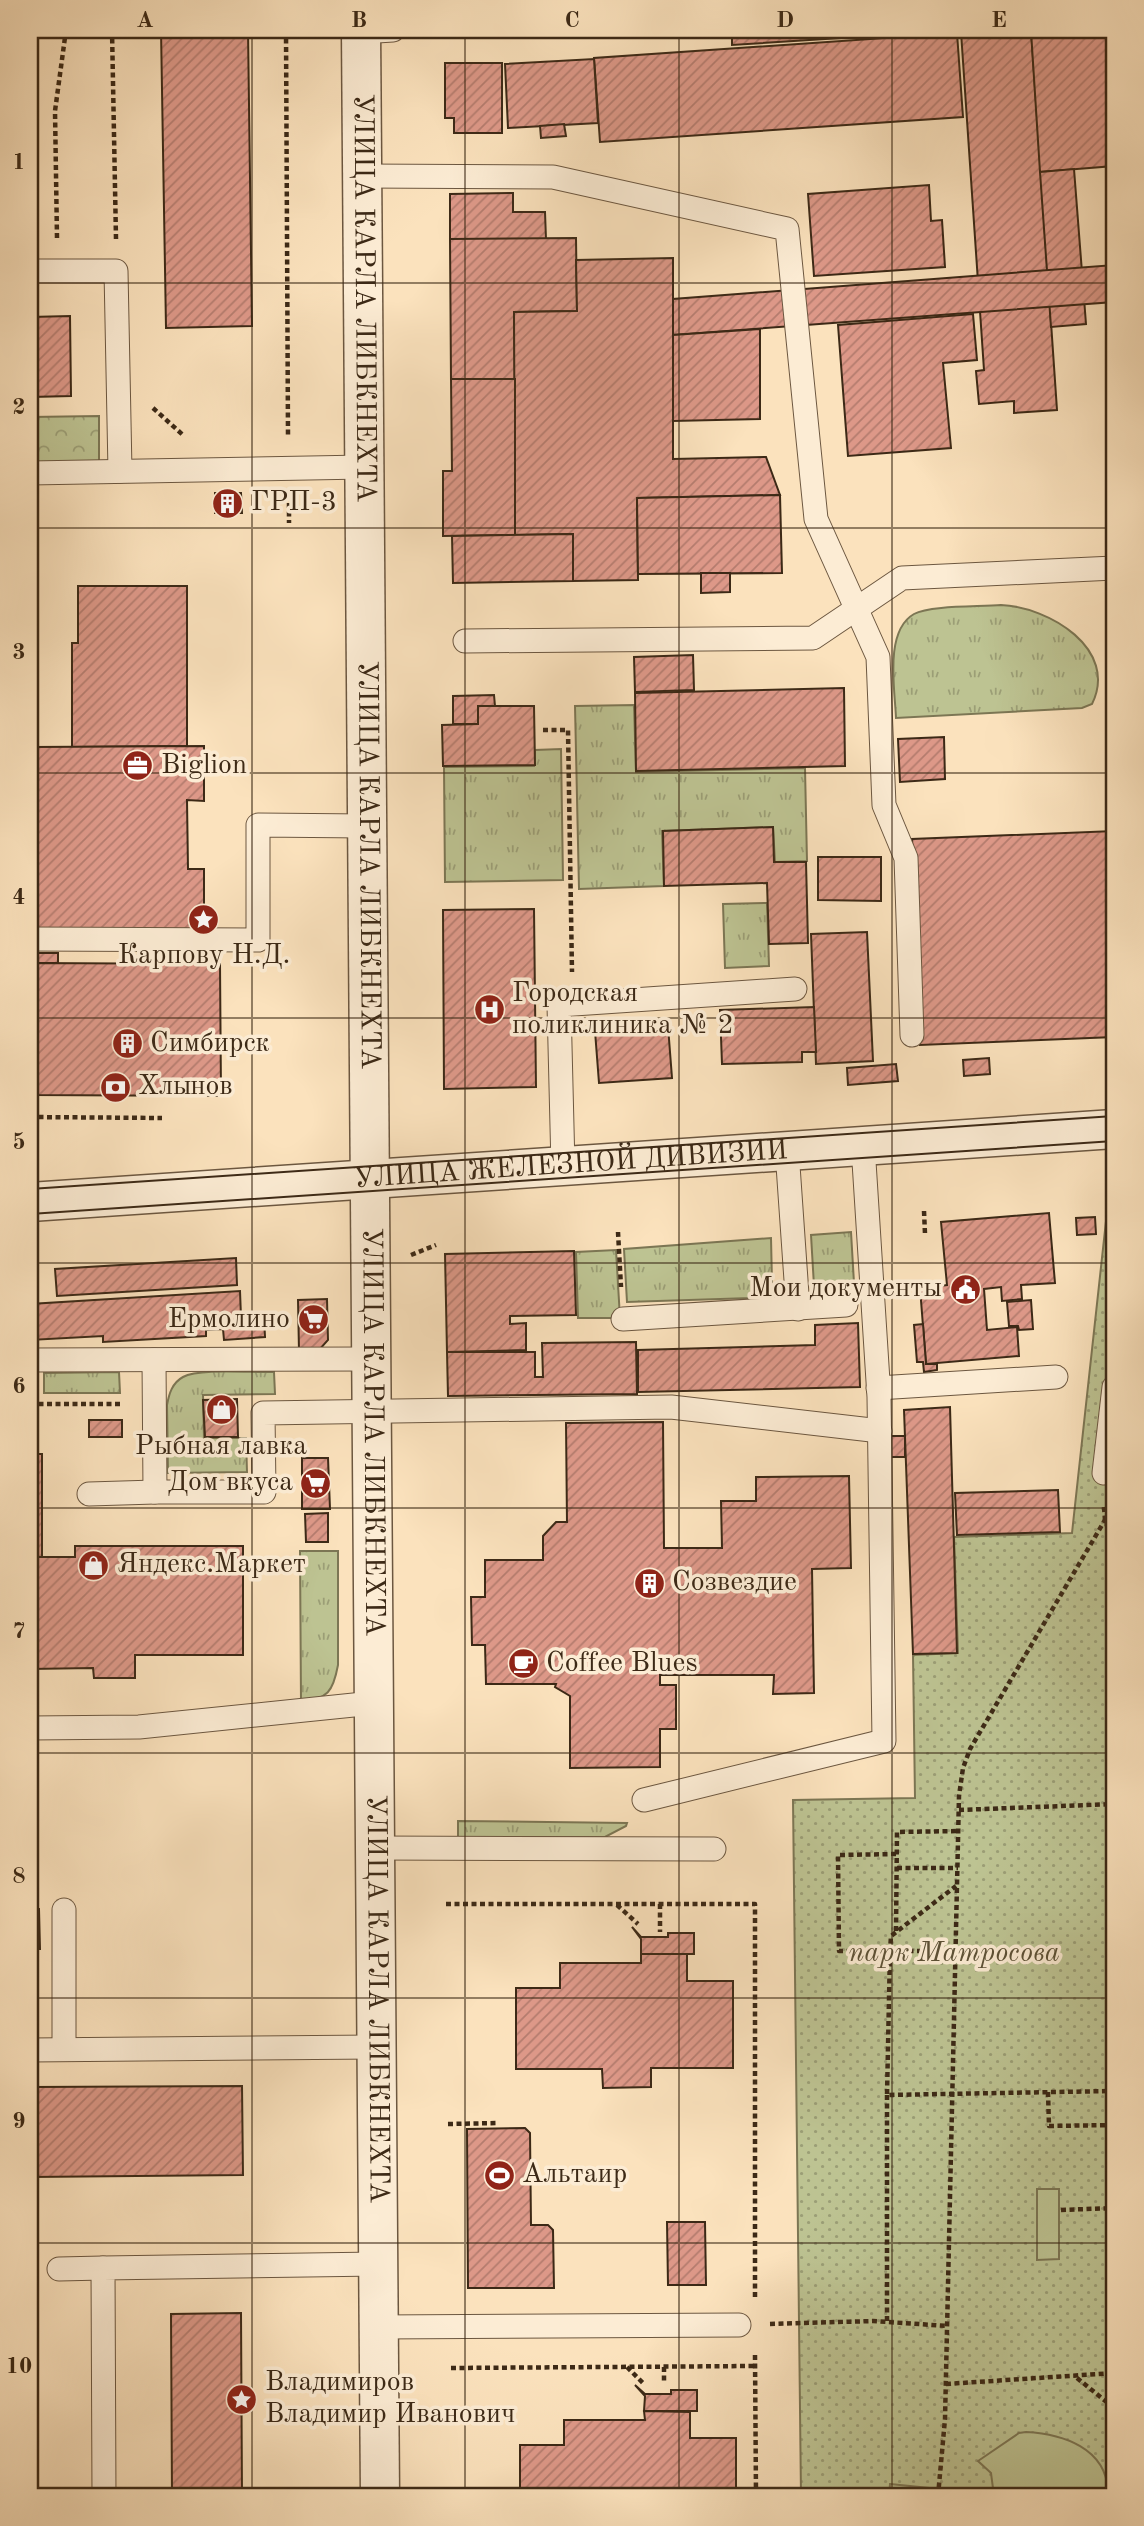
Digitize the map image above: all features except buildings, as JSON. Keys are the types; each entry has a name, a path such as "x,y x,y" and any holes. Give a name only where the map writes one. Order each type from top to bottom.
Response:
{"street":[{"name":"УЛИЦА КАРЛА ЛИБКНЕХТА","path":"372,30 362,176 380,2496"},
{"name":"УЛИЦА ЖЕЛЕЗНОЙ ДИВИЗИИ","path":"30,1202 1114,1129"}],"lane":[{"path":"362,176 553,177 786,229 816,519 878,657 884,806 906,858 912,1035"},
{"path":"30,271 116,271 120,471"},
{"path":"30,473 364,467"},
{"path":"465,641 813,638 902,578 1114,568"},
{"path":"30,939 258,940 258,825 366,826"},
{"path":"562,1167 559,1005 794,989"},
{"path":"644,1800 884,1741 880,1431 863,1146"},
{"path":"787,1151 798,1309"},
{"path":"622,1319 846,1305"},
{"path":"30,1360 371,1359"},
{"path":"154,1360 155,1492"},
{"path":"878,1388 1056,1377"},
{"path":"1104,1473 1110,1451 1114,1387"},
{"path":"89,1494 264,1492 263,1413 671,1406 880,1431"},
{"path":"30,1728 139,1727 373,1703"},
{"path":"374,1848 714,1849"},
{"path":"64,1910 64,2049"},
{"path":"30,2050 375,2047"},
{"path":"59,2269 378,2264"},
{"path":"103,2268 104,2496"},
{"path":"377,2327 747,2325"}],"path":[{"path":"57,271 55,111 66,30"},
{"path":"112,30 116,271"},
{"path":"286,30 288,468"},
{"path":"118,374 219,469"},
{"path":"543,730 568,730 573,1004"},
{"path":"30,1117 162,1118"},
{"path":"924,1211 925,1234"},
{"path":"618,1232 622,1319"},
{"path":"399,1261 436,1245"},
{"path":"30,1404 155,1405"},
{"path":"1104,1473 1105,1520 1114,1546"},
{"path":"1105,1520 1114,1520"},
{"path":"938,2496 945,2419 958,1831 963,1768 970,1749 1105,1520"},
{"path":"959,1810 1114,1804"},
{"path":"896,1931 897,1832 958,1831"},
{"path":"896,1854 838,1855 839,1951 956,1951"},
{"path":"897,1868 958,1868"},
{"path":"887,2321 887,2095 891,1936 957,1885"},
{"path":"446,1904 755,1904 747,2325 755,2366 756,2496"},
{"path":"616,1904 638,1924"},
{"path":"660,1904 660,1932"},
{"path":"887,2095 953,2096 1114,2091"},
{"path":"1048,2092 1049,2126 1114,2125"},
{"path":"448,2124 499,2123"},
{"path":"1061,2210 1114,2208"},
{"path":"747,2325 887,2321 948,2326"},
{"path":"451,2368 755,2366"},
{"path":"627,2367 643,2383"},
{"path":"664,2367 664,2383"},
{"path":"946,2384 1114,2373"},
{"path":"1077,2377 1114,2408"}],"green space":[{"path":"99,416 99,463 30,464 30,417"},
{"path":"1001,605 1039,614 1058,623 1088,649 1096,666 1098,684 1092,704 1082,708 896,718 893,662 898,633 905,622 914,614 931,609"},
{"path":"634,705 636,772 805,768 807,861 775,862 773,827 662,831 664,886 579,889 575,706"},
{"path":"561,749 563,880 445,882 444,767 534,766 535,750"},
{"path":"767,903 769,966 725,968 723,904"},
{"name":"парк Матросова","path":"1114,1211 1114,2496 801,2496 793,1800 915,1798 913,1655 958,1653 954,1537 1072,1533 1107,1212"},
{"path":"851,1232 854,1283 814,1286 811,1235"},
{"path":"771,1238 772,1282 765,1291 751,1298 627,1302 624,1249"},
{"path":"616,1250 620,1318 578,1318 576,1252"},
{"path":"119,1372 120,1393 44,1393 44,1373"},
{"path":"274,1372 275,1394 203,1395 204,1438 246,1438 247,1472 168,1473 167,1405 176,1382 191,1374"},
{"path":"300,1551 338,1551 336,1674 328,1692 317,1699 301,1703"},
{"path":"458,1821 627,1823 605,1837 458,1837"},
{"path":"1037,2189 1059,2189 1059,2259 1037,2260"},
{"path":"1019,2433 1068,2440 1091,2454 1100,2464 1108,2491 1114,2493 1114,2496 994,2496 991,2473 978,2461"},
{"path":"890,2484 929,2488 928,2496 889,2496"}],"tram line":[{"path":"30,1189 1114,1116"},
{"path":"30,1214 1114,1141"}],"place":[{"name":"ГРП-3","path":"228,503"},
{"name":"Biglion","path":"138,766"},
{"name":"Карпову Н.Д.","path":"204,919"},
{"name":"Городская поликлиника № 2","path":"489,1010"},
{"name":"Симбирск","path":"127,1044"},
{"name":"Хлынов","path":"115,1087"},
{"name":"Мои документы","path":"965,1289"},
{"name":"Ермолино","path":"313,1320"},
{"name":"Рыбная лавка","path":"221,1410"},
{"name":"Дом вкуса","path":"316,1483"},
{"name":"Яндекс.Маркет","path":"94,1565"},
{"name":"Созвездие","path":"649,1583"},
{"name":"Coffee Blues","path":"523,1664"},
{"name":"Альтаир","path":"499,2175"},
{"name":"Владимиров Владимир Иванович","path":"242,2399"}]}
